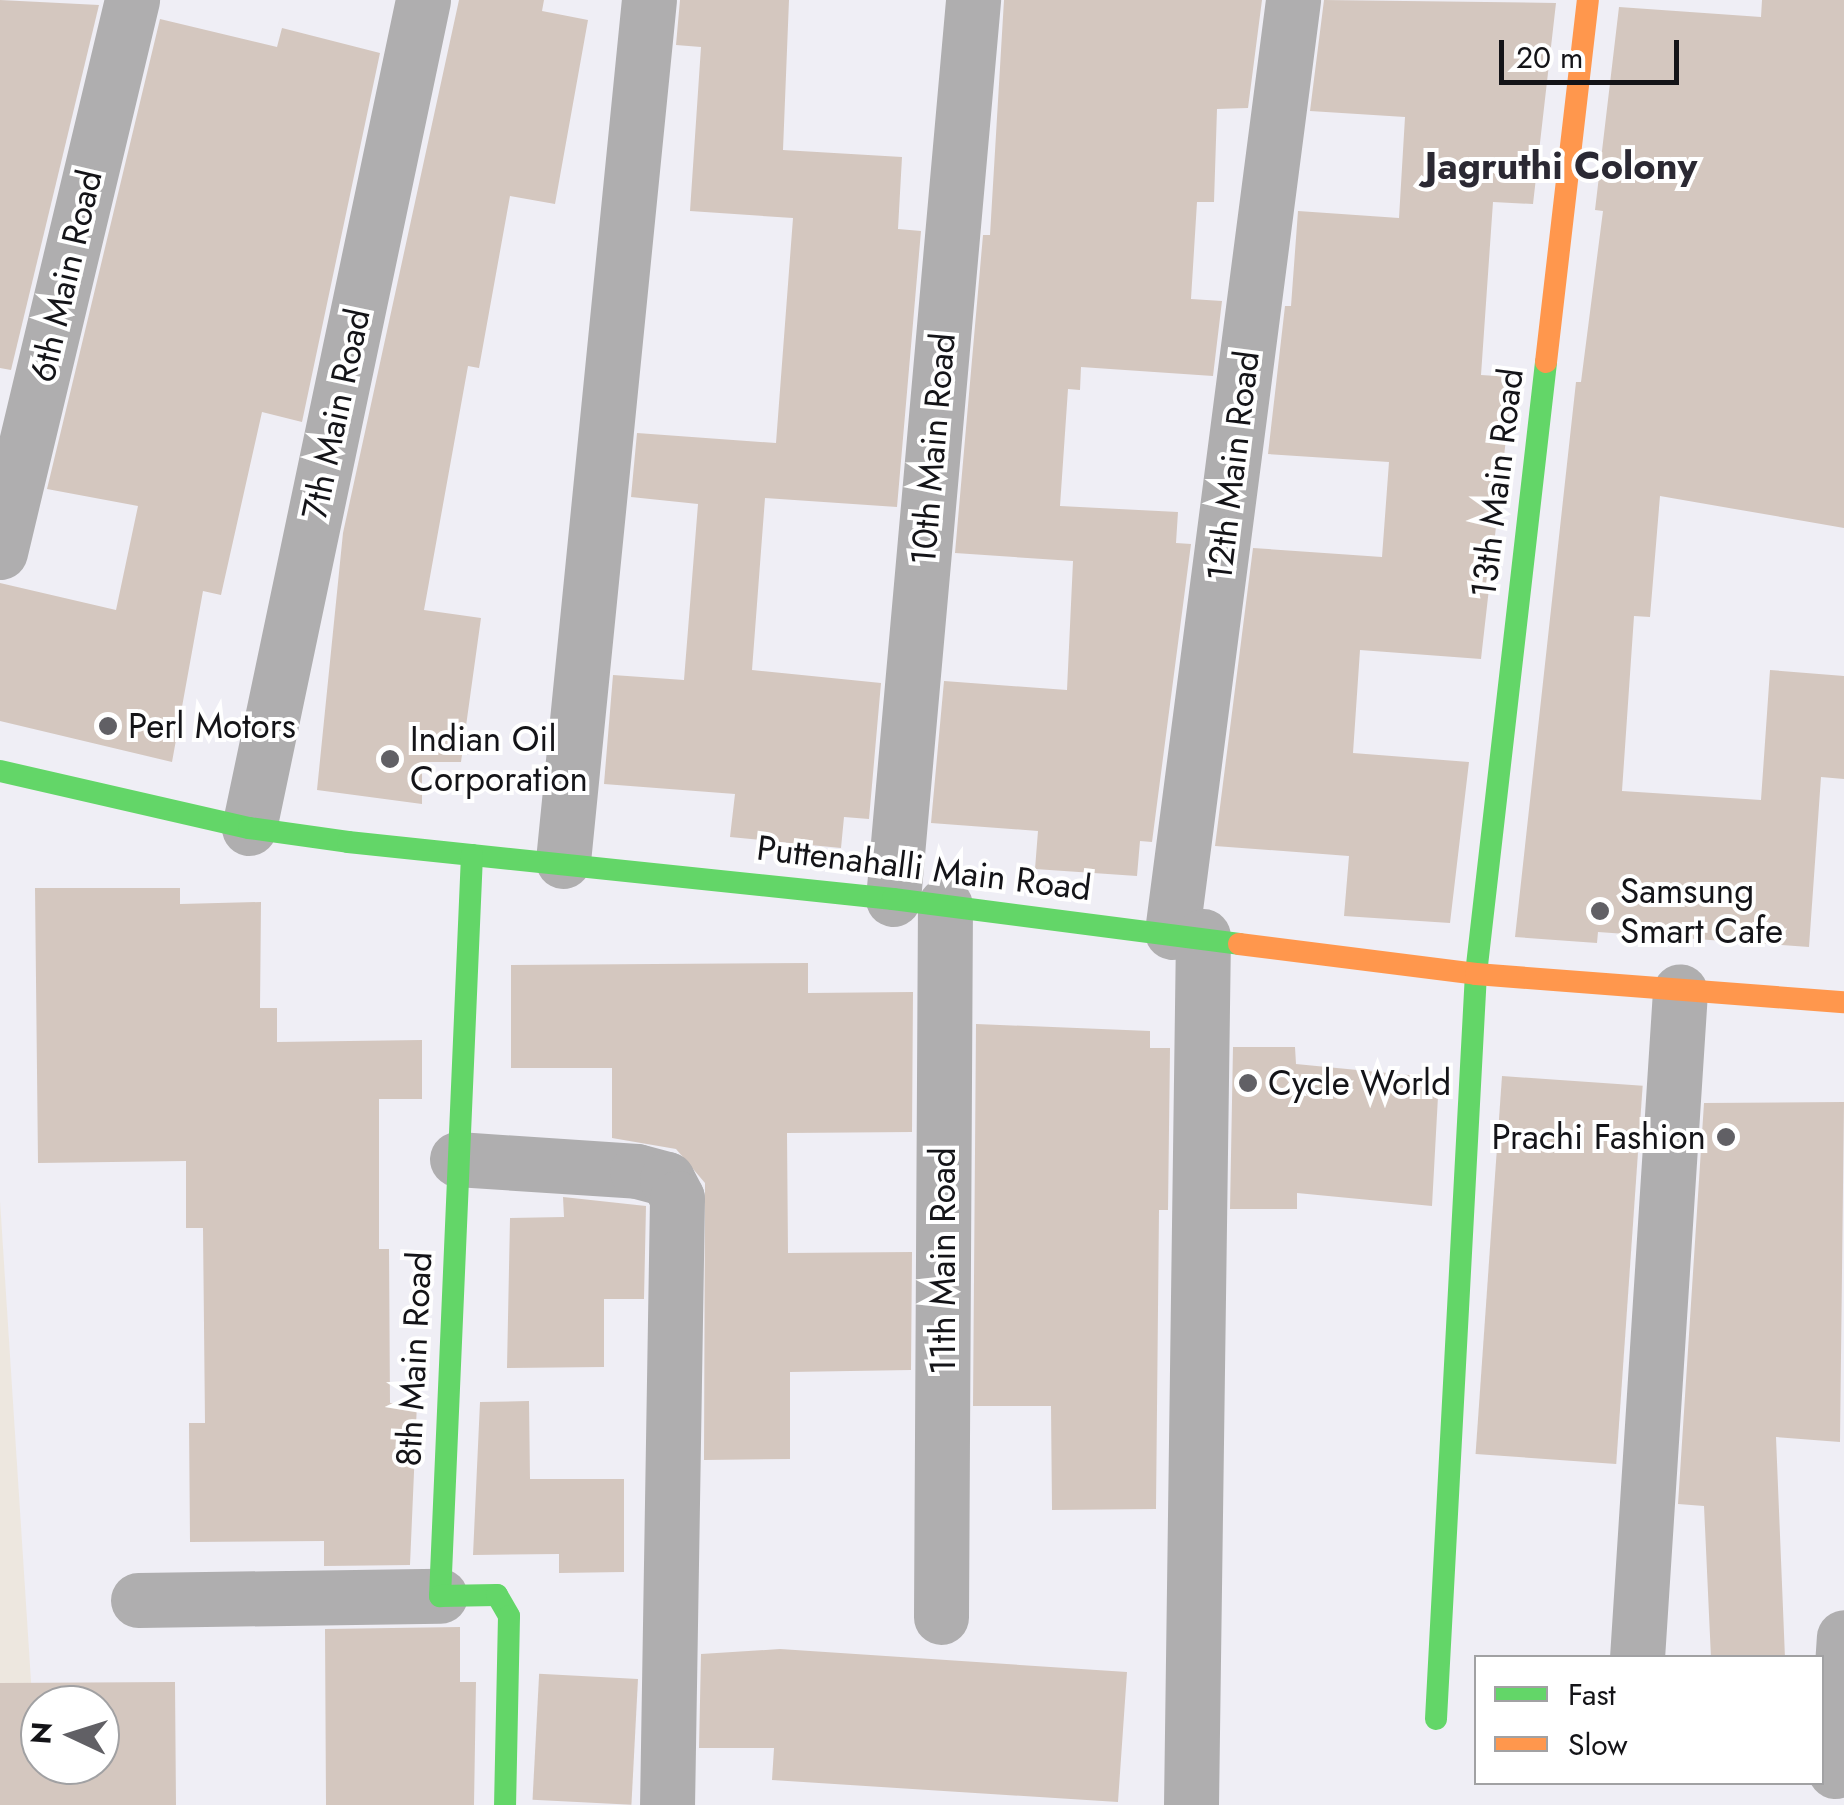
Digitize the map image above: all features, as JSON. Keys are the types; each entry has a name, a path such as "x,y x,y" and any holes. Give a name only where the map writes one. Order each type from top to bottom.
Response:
{"street":[{"name":"6th Main Road","path":"0,552 132,0"},
{"name":"7th Main Road","path":"249,828 423,0"},
{"path":"563,861 649,0"},
{"name":"10th Main Road","path":"919,902 972,0"},
{"name":"12th Main Road","path":"1190,1805 1188,934 1293,0"},
{"name":"13th Main Road","path":"1436,1719 1476,974 1588,0"},
{"name":"Puttenahalli Main Road","path":"0,771 249,828 472,855 563,861 919,902 1476,974 1680,991 1843,991"},
{"name":"8th Main Road","path":"440,1596 472,855"},
{"name":"11th Main Road","path":"919,902 941,1617"},
{"path":"1637,1655 1680,991"},
{"path":"457,1159 638,1170 667,1180 677,1198 668,1805"},
{"path":"138,1600 498,1595 509,1616 505,1805"},
{"path":"1835,1771 1844,1637"}],"shaded area":[{"path":"0,1201 31,1685 20,1685 20,1785 38,1785 39,1805 0,1805"}],"building":[{"path":"0,0 99,5 11,370 0,368"},
{"path":"459,0 544,0 542,11 588,20 555,204 510,196 479,368 468,366 424,610 481,618 461,762 422,762 422,804 317,790 343,533"},
{"path":"680,0 789,0 783,150 902,157 898,229 921,231 897,507 765,498 752,670 881,683 869,819 844,817 841,848 730,837 735,794 604,784 613,675 684,680 698,504 631,497 637,433 776,443 793,218 690,211 701,47 676,45"},
{"path":"1004,0 1262,0 1248,108 1217,109 1214,202 1197,202 1191,299 1222,301 1213,376 1081,367 1080,390 1068,389 1060,506 1178,512 1176,543 1191,544 1152,842 1140,841 1137,876 1035,869 1038,831 931,823 944,681 1067,690 1073,561 955,553 983,235 990,235"},
{"path":"1324,0 1556,3 1533,204 1493,202 1481,375 1513,377 1481,659 1360,650 1353,753 1469,762 1450,923 1344,916 1349,856 1215,846 1253,548 1382,557 1389,462 1268,454 1285,306 1291,306 1298,211 1399,218 1405,117 1310,111"},
{"path":"1762,0 1844,0 1844,528 1660,496 1650,617 1634,616 1622,791 1761,800 1770,670 1844,676 1844,779 1821,777 1809,947 1598,932 1597,943 1515,937 1576,382 1581,382 1603,211 1595,210 1619,7 1761,17"},
{"path":"160,19 277,47 282,28 380,53 302,422 262,412 221,595 203,591 172,762 0,721 0,583 116,610 138,506 47,489"},
{"path":"35,888 180,888 180,904 261,902 260,1008 277,1008 277,1042 422,1040 422,1099 379,1099 379,1249 389,1249 390,1403 417,1403 410,1565 324,1566 324,1541 190,1542 189,1423 205,1423 203,1228 186,1228 186,1161 38,1163"},
{"path":"808,963 808,993 913,992 912,1132 787,1133 788,1253 912,1252 911,1370 790,1372 790,1459 704,1460 705,1183 676,1149 612,1138 612,1068 511,1068 511,965"},
{"path":"976,1024 1150,1031 1150,1048 1170,1048 1168,1210 1159,1210 1156,1509 1052,1510 1051,1406 973,1406"},
{"path":"1233,1047 1295,1047 1296,1064 1439,1078 1432,1206 1297,1193 1297,1209 1230,1209"},
{"path":"1502,1076 1643,1086 1616,1464 1476,1454"},
{"path":"1844,1102 1840,1442 1776,1437 1785,1655 1711,1655 1704,1506 1678,1504 1704,1103"},
{"path":"563,1197 646,1206 644,1299 604,1299 604,1367 507,1368 510,1218 564,1217"},
{"path":"529,1401 530,1479 624,1479 624,1572 559,1573 559,1554 473,1555 480,1402"},
{"path":"460,1627 460,1682 476,1682 474,1805 326,1805 325,1629"},
{"path":"780,1649 1127,1672 1118,1802 772,1780 774,1748 699,1748 701,1654"},
{"path":"539,1674 638,1679 631,1805 533,1800"},
{"path":"175,1682 176,1805 0,1805 0,1683"}],"traffic: fast":[{"path":"1436,1719 1476,974 1546,362"},
{"path":"0,771 249,828 348,842 893,899 1239,944"},
{"path":"472,855 440,1596 497,1595 509,1616 505,1805"}],"traffic: slow":[{"path":"1546,362 1588,0"},
{"path":"1239,944 1476,974 1844,1002"}],"place":[{"name":"Perl Motors","path":"108,726"},
{"name":"Indian Oil Corporation","path":"390,759"},
{"name":"Samsung Smart Cafe","path":"1600,911"},
{"name":"Cycle World","path":"1248,1083"},
{"name":"Prachi Fashion","path":"1726,1137"}],"district":[{"name":"Jagruthi Colony","path":"1561,166"}]}
